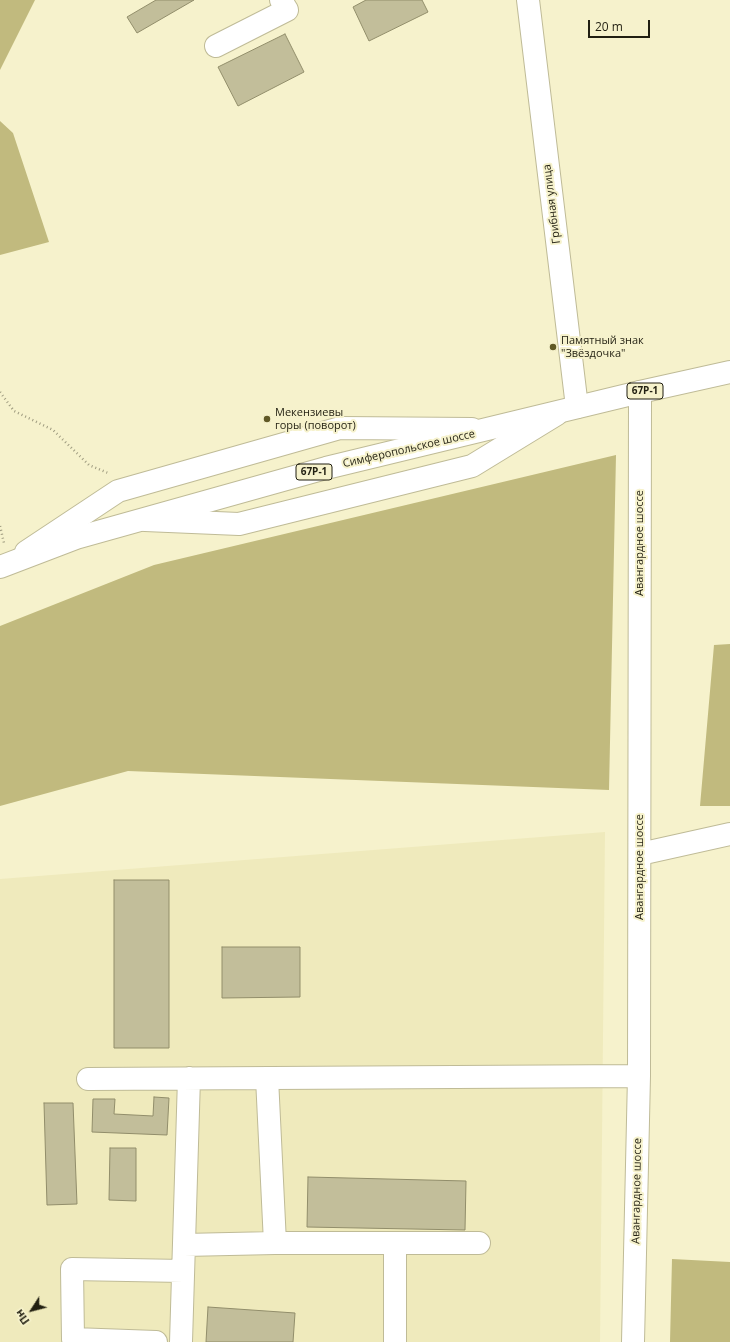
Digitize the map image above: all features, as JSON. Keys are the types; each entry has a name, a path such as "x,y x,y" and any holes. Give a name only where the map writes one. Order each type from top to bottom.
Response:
{"street":[{"path":"216,46 287,10 281,0"},
{"name":"Грибная улица","path":"528,0 569,409"},
{"name":"Симферопольское шоссе","path":"6,564 76,538 263,487 326,468 640,392 730,372"},
{"name":"Авангардное шоссе","path":"633,1342 639,1076 640,392"},
{"path":"138,520 239,524 472,466 569,409"},
{"path":"6,564 118,491 340,428 492,429"},
{"path":"640,854 730,834"},
{"path":"88,1079 639,1076"},
{"path":"181,1342 189,1078"},
{"path":"267,1078 274,1243"},
{"path":"184,1245 274,1243 479,1243"},
{"path":"395,1243 396,1342"},
{"path":"156,1342 73,1339 72,1269 183,1271"}],"path":[{"path":"0,392 14,411 53,430 89,465 137,485"}],"shaded area":[{"path":"0,0 35,0 0,70"},
{"path":"0,121 13,133 49,242 0,255"},
{"path":"616,455 609,790 128,771 0,806 0,626 154,565"},
{"path":"730,644 730,806 700,806 714,645"},
{"path":"605,832 600,1342 0,1342 0,879"},
{"path":"672,1259 730,1262 730,1342 670,1342"}],"building":[{"path":"156,0 194,0 137,33 127,17"},
{"path":"366,0 422,0 428,12 369,41 353,7"},
{"path":"285,34 304,72 238,106 218,67"},
{"path":"114,880 169,880 169,1048 114,1048"},
{"path":"222,947 300,947 300,997 222,998"},
{"path":"154,1097 169,1098 167,1135 92,1132 93,1099 115,1099 114,1114 153,1116"},
{"path":"44,1103 73,1103 77,1204 47,1205"},
{"path":"110,1148 136,1148 136,1201 109,1200"},
{"path":"308,1177 466,1181 465,1230 307,1227"},
{"path":"208,1307 295,1313 293,1342 206,1342"}],"place":[{"name":"Памятный знак \"Звёздочка\"","path":"553,347"},
{"name":"Мекензиевы горы (поворот)","path":"267,419"}]}
